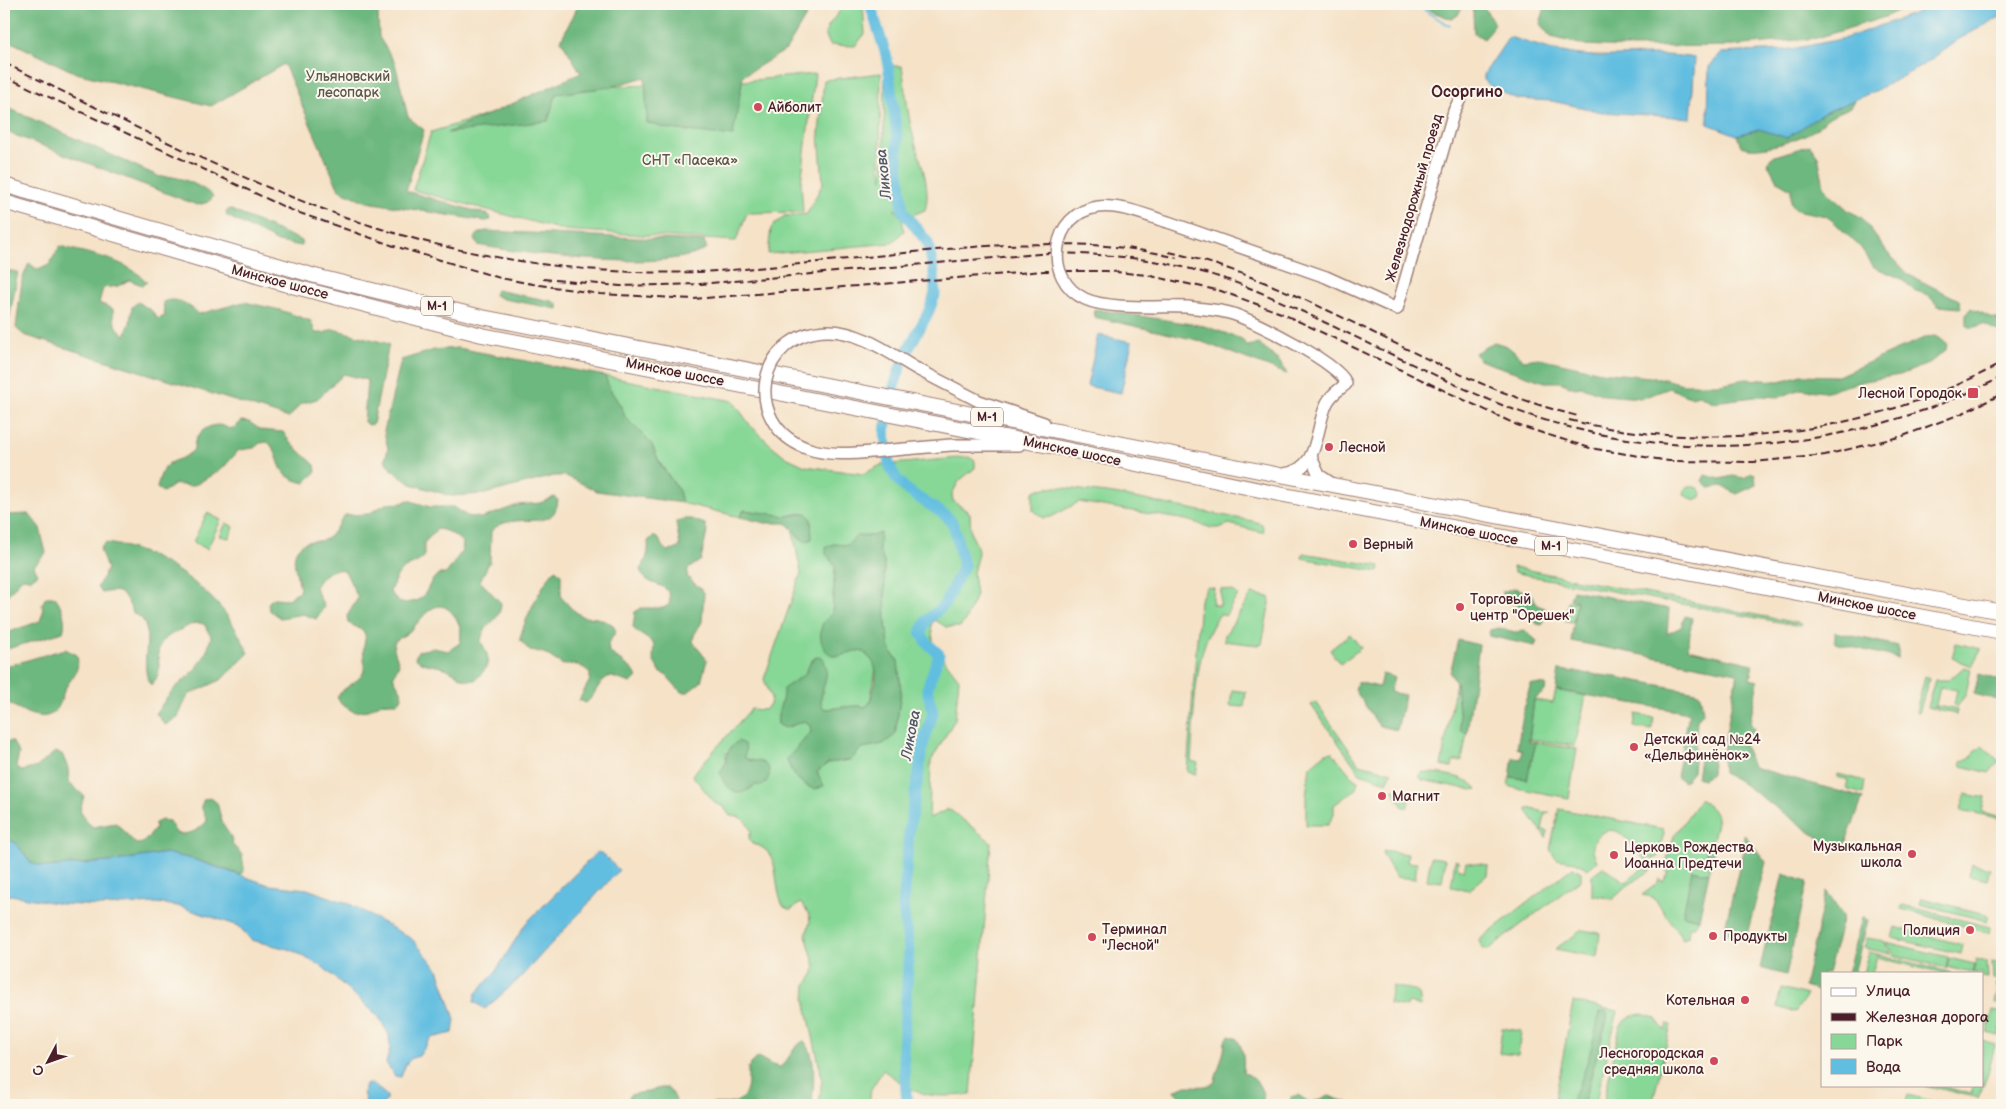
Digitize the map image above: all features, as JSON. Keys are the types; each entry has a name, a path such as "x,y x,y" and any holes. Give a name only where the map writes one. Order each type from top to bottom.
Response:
{"highway":[{"name":"Минское шоссе","path":"4,185 261,261 402,298 878,396 1280,475 2002,612"},
{"name":"Минское шоссе","path":"4,202 284,284 482,335 1065,448 1278,494 2002,632"}],"street":[{"name":"Железнодорожный проезд","path":"1311,456 1326,404 1332,395 1346,384 1344,377 1331,366 1246,319 1231,313 1187,307 1136,306 1091,301 1078,295 1067,285 1058,266 1056,252 1063,231 1072,219 1090,208 1111,206 1168,222 1326,277 1397,309 1454,111 1462,95"},
{"path":"1065,448 995,444 831,454 810,449 792,441 779,429 768,410 764,391 767,375 777,354 787,344 804,335 826,331 844,333 866,341 979,400 1072,433"},
{"path":"1280,475 1301,470 1311,456"},
{"path":"1311,456 1319,475 1338,486"}],"green space":[{"name":"Ульяновский лесопарк","path":"4,4 386,4 378,15 379,37 395,63 408,117 424,130 406,191 489,215 491,220 485,221 367,202 339,190 284,64 211,106 76,73 5,39"},
{"path":"579,4 813,4 786,50 743,76 733,136 669,129 647,123 645,77 611,87 556,94 548,121 447,133 581,73 561,40"},
{"path":"845,4 863,4 865,34 855,46 830,45 825,34 831,22"},
{"path":"1422,4 1464,4 1458,15 1452,19 1430,11"},
{"path":"1469,4 1482,4 1494,23 1492,30 1484,39 1474,33 1473,11"},
{"path":"1546,4 1911,4 1885,17 1817,38 1734,46 1627,47 1584,45 1551,37 1540,24"},
{"path":"885,66 902,66 911,127 926,182 927,201 925,210 910,216 894,209 902,218 904,231 892,243 768,254 771,228 784,216 807,214 823,183 819,134 824,80 881,73 880,167 883,179"},
{"name":"СНТ «Пасека»","path":"815,74 801,183 803,212 747,213 736,241 563,230 413,190 431,132 570,88 733,82"},
{"path":"1856,99 1848,108 1829,117 1816,129 1779,144 1768,147 1748,148 1741,146 1737,135 1759,129 1787,137 1822,114"},
{"path":"4,106 160,177 174,177 188,181 213,196 209,202 197,205 4,131"},
{"path":"1810,145 1818,156 1824,186 1830,194 1849,211 1861,217 1887,252 1909,275 1959,300 1961,308 1938,306 1928,295 1913,290 1902,279 1874,267 1861,248 1826,216 1796,210 1791,204 1791,189 1777,181 1767,162 1772,157"},
{"path":"229,209 302,241 302,246 278,242 227,216 226,212"},
{"path":"485,231 704,241 707,248 689,256 662,260 596,260 528,253 478,245 474,240 478,234"},
{"path":"60,246 118,262 147,282 142,285 129,280 118,286 103,288 99,303 113,309 115,324 125,335 130,323 132,307 138,302 152,311 158,319 165,316 163,302 168,300 182,302 199,314 244,302 280,310 311,321 315,333 324,333 333,329 389,344 373,424 369,425 364,422 367,380 344,374 317,399 300,404 289,418 24,335 16,328 22,280 29,263 38,270 49,265"},
{"path":"4,270 18,272 7,330 4,329"},
{"path":"496,290 551,301 558,304 558,309 503,299 494,295"},
{"path":"930,293 939,297 924,331 909,353 904,349 922,320"},
{"path":"1971,308 1992,318 2002,319 2002,333 1983,324 1972,328 1966,325 1966,314"},
{"path":"1095,309 1204,326 1242,339 1247,346 1259,344 1279,361 1287,374 1197,340 1094,317"},
{"path":"1935,336 1947,343 1946,350 1928,364 1900,375 1864,381 1824,392 1801,389 1779,397 1763,396 1713,402 1699,395 1691,397 1684,395 1670,388 1642,398 1604,395 1582,387 1575,388 1560,382 1545,382 1479,360 1475,353 1494,342 1507,346 1524,360 1539,358 1601,372 1660,378 1683,384 1720,384 1745,379 1780,381 1801,375 1838,376 1926,337"},
{"path":"458,348 605,376 609,388 625,417 651,443 660,464 679,491 682,503 597,491 566,476 554,476 485,494 451,496 411,484 392,470 385,460 388,449 384,431 401,360 434,350"},
{"path":"605,376 733,401 750,425 770,444 786,457 805,466 863,474 881,465 969,457 975,461 975,468 959,481 952,494 953,501 970,513 971,534 978,553 973,573 976,595 965,621 960,627 946,627 935,620 931,625 934,646 959,679 955,719 931,761 929,818 949,809 991,842 971,1095 943,1096 924,1094 906,1086 883,1070 871,1089 869,1105 819,1105 822,1078 805,1000 806,985 814,973 815,966 806,935 810,922 809,914 801,903 790,910 784,907 780,899 773,861 769,853 762,847 752,844 749,838 751,831 748,824 740,818 730,816 723,806 716,804 692,775 751,709 764,710 770,705 771,698 764,679 801,573 792,527 799,538 805,541 811,539 811,519 800,513 787,516 744,510 740,517 682,503 679,491 660,463 651,443 625,417 609,388","holes":["865,535 872,536 884,562 886,623 890,651 898,661 901,691 895,735 883,744 862,748 851,760 828,763 817,772 820,788 809,787 803,784 791,770 787,759 811,732 810,725 804,721 785,728 778,724 778,716 784,689 805,674 807,667 824,692 820,700 824,709 865,707 870,703 876,668 873,661 863,652 857,650 837,656 823,623 832,614 835,565 830,560 833,544 847,545","726,753 763,763 755,785 749,790 720,772 725,766"]},
{"path":"241,421 249,422 261,430 283,432 292,444 315,465 316,472 305,483 288,476 280,466 273,448 268,442 260,443 254,448 239,450 223,468 197,484 190,486 175,484 163,492 157,488 160,476 168,464 188,455 194,449 197,437 206,428 217,425 229,429 236,427"},
{"path":"1752,473 1755,474 1756,485 1737,494 1722,486 1709,488 1702,481 1705,475 1720,479 1733,476 1744,478"},
{"path":"1689,486 1698,488 1702,494 1701,497 1695,500 1684,495 1685,489"},
{"path":"1057,487 1114,494 1252,521 1262,524 1264,531 1261,532 1229,524 1219,528 1212,528 1186,520 1079,502 1051,517 1044,518 1033,510 1033,492 1039,489"},
{"path":"554,497 558,500 555,511 550,517 542,520 511,522 500,525 491,531 490,561 480,581 501,603 498,615 482,635 481,642 487,653 488,662 487,666 475,680 464,679 445,668 423,663 415,658 418,651 433,648 448,651 460,643 460,628 453,614 447,608 436,607 426,613 409,632 394,642 394,649 399,664 393,677 401,690 402,698 397,703 382,703 368,710 354,712 341,704 337,697 361,676 365,667 365,634 357,627 348,623 347,616 358,598 345,571 336,570 327,573 315,587 324,607 316,619 303,614 280,618 269,610 268,603 273,598 288,599 300,590 294,563 296,550 307,542 324,540 329,537 345,515 368,514 386,504 402,503 408,500 430,507 453,507 467,516 482,518 518,505 540,503","holes":["437,529 458,538 463,543 462,551 446,574 438,574 422,598 400,603 390,592 396,578 402,570 424,557 424,543"]},
{"path":"744,510 787,516 807,513 811,519 812,539 805,542 786,523 765,523 740,517"},
{"path":"207,513 221,520 207,549 193,542"},
{"path":"29,514 40,528 46,553 34,566 38,574 31,579 22,578 4,599 4,515"},
{"path":"683,519 691,519 705,524 707,532 701,560 688,569 687,576 704,592 702,622 694,635 693,642 707,660 701,682 688,692 681,692 667,676 660,672 653,660 654,645 633,627 635,612 640,608 663,608 669,605 670,597 668,591 647,580 640,569 647,556 648,541 653,536 659,539 667,551 675,550 680,546 676,522"},
{"path":"226,523 234,527 229,538 220,536"},
{"path":"880,533 879,550 884,562 886,623 890,651 898,661 901,691 895,735 883,744 862,748 851,760 828,763 817,772 824,786 814,789 801,781 788,764 787,759 811,732 810,725 804,721 785,728 778,724 783,689 805,674 811,661 816,657 823,658 826,665 826,679 821,698 824,709 865,707 870,703 876,678 875,667 872,661 865,653 860,651 839,656 831,655 822,644 821,630 822,625 832,614 835,572 835,565 826,554 826,547 833,544 847,545 858,535 872,536"},
{"path":"105,543 137,550 153,557 197,584 220,607 247,649 248,654 221,680 188,695 178,717 165,725 156,713 171,693 192,673 202,660 211,636 204,624 195,623 169,636 162,643 159,650 159,670 157,677 151,685 147,677 146,667 146,626 142,619 134,614 123,595 115,592 102,593 97,588 107,569 100,549"},
{"path":"1303,553 1380,566 1379,572 1302,558"},
{"path":"1513,567 1802,624 1800,626 1536,577 1514,572"},
{"path":"556,569 561,574 561,597 583,617 597,618 612,624 616,631 608,644 609,652 633,670 637,677 631,683 609,676 586,703 579,700 590,680 590,673 587,670 578,665 563,665 544,653 530,651 520,640 534,603 545,583"},
{"path":"1207,587 1214,588 1212,604 1220,606 1221,589 1235,592 1238,595 1225,616 1220,614 1204,646 1196,684 1191,761 1198,763 1196,774 1187,772 1200,600"},
{"path":"1514,588 1530,593 1539,606 1545,608 1546,616 1542,625 1537,624 1527,611 1502,598 1502,592"},
{"path":"1573,590 1669,609 1667,634 1681,627 1685,616 1692,618 1688,649 1753,664 1750,679 1758,681 1750,722 1754,730 1744,745 1753,767 1863,798 1845,844 1833,848 1736,779 1723,773 1722,756 1737,673 1571,641 1577,601 1570,599"},
{"path":"1252,594 1269,597 1270,601 1262,644 1224,641 1225,635"},
{"path":"46,597 55,597 60,604 64,619 63,632 4,650 4,634 40,621 43,612 42,604"},
{"path":"1568,601 1577,602 1573,622 1565,621"},
{"path":"1499,628 1515,632 1526,631 1537,641 1535,646 1489,636 1490,630"},
{"path":"1835,632 1898,646 1898,658 1835,643"},
{"path":"1350,634 1361,648 1340,664 1330,650"},
{"path":"1458,640 1479,645 1467,733 1461,731 1456,682 1450,673"},
{"path":"1956,643 1981,649 1972,666 1952,658"},
{"path":"65,649 77,655 77,669 65,689 59,706 52,714 38,716 30,714 4,700 4,667"},
{"path":"1964,667 1971,669 1966,694 1957,707 1954,706 1957,690 1940,687 1935,709 1927,707 1935,680 1949,680"},
{"path":"1559,670 1616,677 1700,694 1703,712 1697,720 1693,772 1684,782 1677,777 1689,713 1556,690"},
{"path":"1382,674 1394,677 1390,692 1405,695 1397,730 1379,726 1355,690 1357,682 1379,687"},
{"path":"1979,674 2002,681 2002,701 1974,694"},
{"path":"1925,676 1929,679 1919,713 1916,711"},
{"path":"1456,682 1461,731 1467,733 1462,761 1453,761 1452,767 1441,766"},
{"path":"1531,684 1546,685 1545,691 1534,700 1529,741 1536,742 1527,779 1510,777 1513,758 1521,759 1522,750 1517,748 1526,699"},
{"path":"1232,690 1246,692 1244,707 1230,706"},
{"path":"1556,690 1586,696 1575,746 1529,739 1534,700 1553,703"},
{"path":"1316,702 1359,764 1392,772 1387,782 1360,773 1311,705"},
{"path":"1937,706 1957,710 1956,714 1936,710"},
{"path":"1636,714 1654,718 1652,730 1634,727"},
{"path":"12,741 19,753 16,767 22,771 37,767 55,752 62,754 68,768 69,783 84,796 80,811 88,823 93,827 116,823 136,844 143,843 155,829 155,823 162,820 169,821 176,833 185,834 197,830 207,821 201,806 204,799 211,798 217,803 223,825 231,837 233,845 242,855 244,869 241,875 193,859 166,853 109,862 45,867 31,863 4,837 4,742"},
{"path":"738,741 744,744 746,750 744,757 763,763 769,771 767,781 762,786 755,785 743,793 728,787 720,772 725,764 730,748"},
{"path":"1536,742 1577,749 1569,798 1511,787 1508,784 1510,777 1527,779"},
{"path":"1982,746 1999,761 1989,773 1962,766 1961,762 1973,756 1974,751"},
{"path":"1332,752 1354,779 1358,781 1356,789 1334,805 1334,814 1328,825 1306,825 1306,795 1310,766 1326,753"},
{"path":"1701,753 1710,753 1713,764 1711,774 1703,779 1697,777"},
{"path":"1423,772 1460,778 1477,789 1472,790 1422,780 1419,776"},
{"path":"1838,774 1865,781 1863,794 1846,789 1848,780 1838,777"},
{"path":"1392,789 1408,792 1410,795 1408,807 1403,807"},
{"path":"1965,794 1985,798 1982,812 1998,816 1997,818 1961,810"},
{"path":"1700,799 1715,813 1717,821 1712,842 1709,841 1704,861 1711,863 1709,873 1692,870 1683,915 1699,919 1694,927 1689,927 1688,937 1683,939 1653,897 1642,895 1657,884 1659,879 1663,881 1668,872 1664,869 1674,836"},
{"path":"1527,808 1550,813 1545,814 1542,830 1548,831 1546,838 1527,811"},
{"path":"1559,809 1663,829 1664,833 1657,858 1644,859 1620,833 1610,830 1601,834 1595,841 1593,851 1597,861 1588,869 1576,862 1556,859 1550,849"},
{"path":"1744,834 1766,862 1746,938 1724,932 1744,846"},
{"path":"1709,841 1716,842 1711,863 1704,862"},
{"path":"1383,850 1408,854 1407,862 1417,863 1415,879 1396,877 1383,855"},
{"path":"1431,857 1445,859 1442,882 1427,880"},
{"path":"1455,860 1458,861 1457,868 1464,870 1466,862 1488,865 1487,875 1469,890 1451,887"},
{"path":"1972,864 1990,868 1987,880 1969,876"},
{"path":"1573,867 1581,872 1581,879 1488,950 1482,948 1479,940"},
{"path":"1603,867 1626,882 1643,868 1651,870 1627,886 1613,899 1592,895 1592,875"},
{"path":"1692,870 1709,873 1699,919 1683,915"},
{"path":"1783,874 1807,882 1786,975 1760,968"},
{"path":"1826,891 1843,916 1828,972 1821,972 1821,992 1804,987"},
{"path":"1922,898 1989,915 1987,921 1920,904"},
{"path":"1902,905 1990,927 1989,933 1901,909"},
{"path":"1862,918 1868,920 1854,972 1847,972"},
{"path":"1895,927 1963,945 1961,954 1892,938"},
{"path":"1582,930 1600,933 1597,957 1555,949"},
{"path":"1867,938 1884,941 1891,954 1864,948"},
{"path":"1886,942 1948,957 1946,968 1894,955"},
{"path":"1869,952 1948,972 1935,972 1877,957 1872,972 1863,972"},
{"path":"1949,958 1974,964 1972,972 1947,967"},
{"path":"1976,959 1987,962 1988,978 1984,977 1984,972 1973,972"},
{"path":"1992,962 2002,964 2002,981 1993,979"},
{"path":"1995,984 2002,985 2002,1005 1995,1003 1998,989"},
{"path":"1392,986 1414,990 1419,994 1421,1006 1408,1003 1407,1007 1389,1004"},
{"path":"1781,988 1807,995 1795,1012 1777,1007"},
{"path":"1573,1002 1618,1011 1595,1105 1554,1105"},
{"path":"1993,1010 2002,1012 1999,1036 1987,1033"},
{"path":"1605,1011 1608,1013 1607,1020 1583,1105 1574,1105 1573,1095 1585,1070 1600,1012"},
{"path":"1642,1014 1655,1018 1665,1031 1667,1024 1671,1025 1652,1105 1603,1105 1620,1026 1631,1016"},
{"path":"1502,1028 1521,1031 1518,1055 1499,1053"},
{"path":"1229,1036 1236,1038 1241,1046 1243,1072 1252,1077 1259,1085 1264,1100 1263,1105 1222,1106 1182,1099 1175,1090 1180,1087 1204,1086 1214,1083 1224,1051 1225,1041"},
{"path":"804,1041 813,1063 812,1105 708,1105 729,1104 738,1101 747,1089 748,1067 758,1057 780,1067 796,1046"},
{"path":"1984,1042 1995,1045 1984,1084"},
{"path":"1929,1086 1942,1086 1971,1094 1974,1086 1983,1086 1978,1098"},
{"path":"668,1088 673,1094 676,1101 673,1105 627,1105 630,1095"},
{"path":"1298,1095 1310,1103 1329,1096 1354,1105 1290,1105 1291,1097"},
{"path":"1908,1095 1947,1105 1908,1105 1909,1103 1906,1102"}],"water":[{"path":"1931,4 2002,4 2002,16 1959,39 1922,66 1875,91 1822,114 1787,138 1759,129 1737,135 1708,124 1709,67 1721,53 1786,50 1846,38 1913,14"},
{"path":"1509,37 1571,54 1594,56 1666,55 1695,58 1691,118 1602,112 1552,101 1517,99 1490,86 1484,80 1484,74"},
{"path":"1098,335 1132,342 1121,393 1087,386"},
{"path":"4,837 16,843 31,863 45,867 109,862 166,853 193,859 269,885 307,889 350,904 412,939 438,969 455,1019 453,1033 431,1038 419,1056 412,1058 406,1064 401,1077 395,1076 386,1063 390,1049 389,1035 379,1017 324,968 292,950 251,940 239,926 178,906 156,903 104,906 61,904 11,895 4,897"},
{"path":"597,852 603,854 619,870 518,980 485,1009 474,1002 476,993 494,974 526,923"},
{"path":"365,1084 373,1084 387,1096 387,1100 382,1105 367,1105 363,1093"}],"waterway":[{"name":"Ликова","path":"870,4 887,58"},
{"path":"1419,4 1427,12 1450,26"},
{"name":"Ликова","path":"888,65 897,135 903,211 928,243 934,273 935,295 928,313 905,355"},
{"name":"Ликова","path":"893,389 901,366"},
{"name":"Ликова","path":"886,424 887,455 893,473 910,492 951,521 964,565 944,605 926,621 921,633 927,643 939,654 927,689 933,713 923,745 909,832 903,907 909,950 903,1048 907,1105"}],"railway":[{"path":"4,63 185,150 324,210 411,238 450,248 533,263 616,271 697,272 813,263 968,247 1029,244 1093,245 1135,249 1177,258"},
{"path":"4,76 291,210 394,246 500,278 533,284 600,294 693,299 1044,271 1107,271 1146,275 1221,291 1281,313 1517,425 1590,448 1669,461 1754,462 1825,455 1903,436 1963,413 2002,394"},
{"path":"1169,252 1222,267 1274,286 1474,380 1525,400 1578,416"},
{"path":"543,279 620,286 700,284 1049,253 1106,255 1143,259 1198,271 1262,293 1483,397 1547,421 1612,436 1678,445 1745,445 1811,438 1876,425 1940,404 2002,377"},
{"path":"1569,420 1624,431 1680,436 1735,436 1791,431 1845,421 1899,407 1951,387 2002,363"}],"place":[{"name":"Айболит","path":"758,107"},
{"name":"Лесной Городок","path":"1973,393"},
{"name":"Лесной","path":"1329,447"},
{"name":"Верный","path":"1353,544"},
{"name":"Торговый центр \"Орешек\"","path":"1460,607"},
{"name":"Детский сад №24 «Дельфинёнок»","path":"1634,747"},
{"name":"Магнит","path":"1382,796"},
{"name":"Музыкальная школа","path":"1912,854"},
{"name":"Церковь Рождества Иоанна Предтечи","path":"1614,855"},
{"name":"Полиция","path":"1970,930"},
{"name":"Продукты","path":"1713,936"},
{"name":"Терминал \"Лесной\"","path":"1092,937"},
{"name":"Котельная","path":"1745,1000"},
{"name":"Лесногородская средняя школа","path":"1714,1061"}],"district":[{"name":"Осоргино","path":"1467,92"}]}
